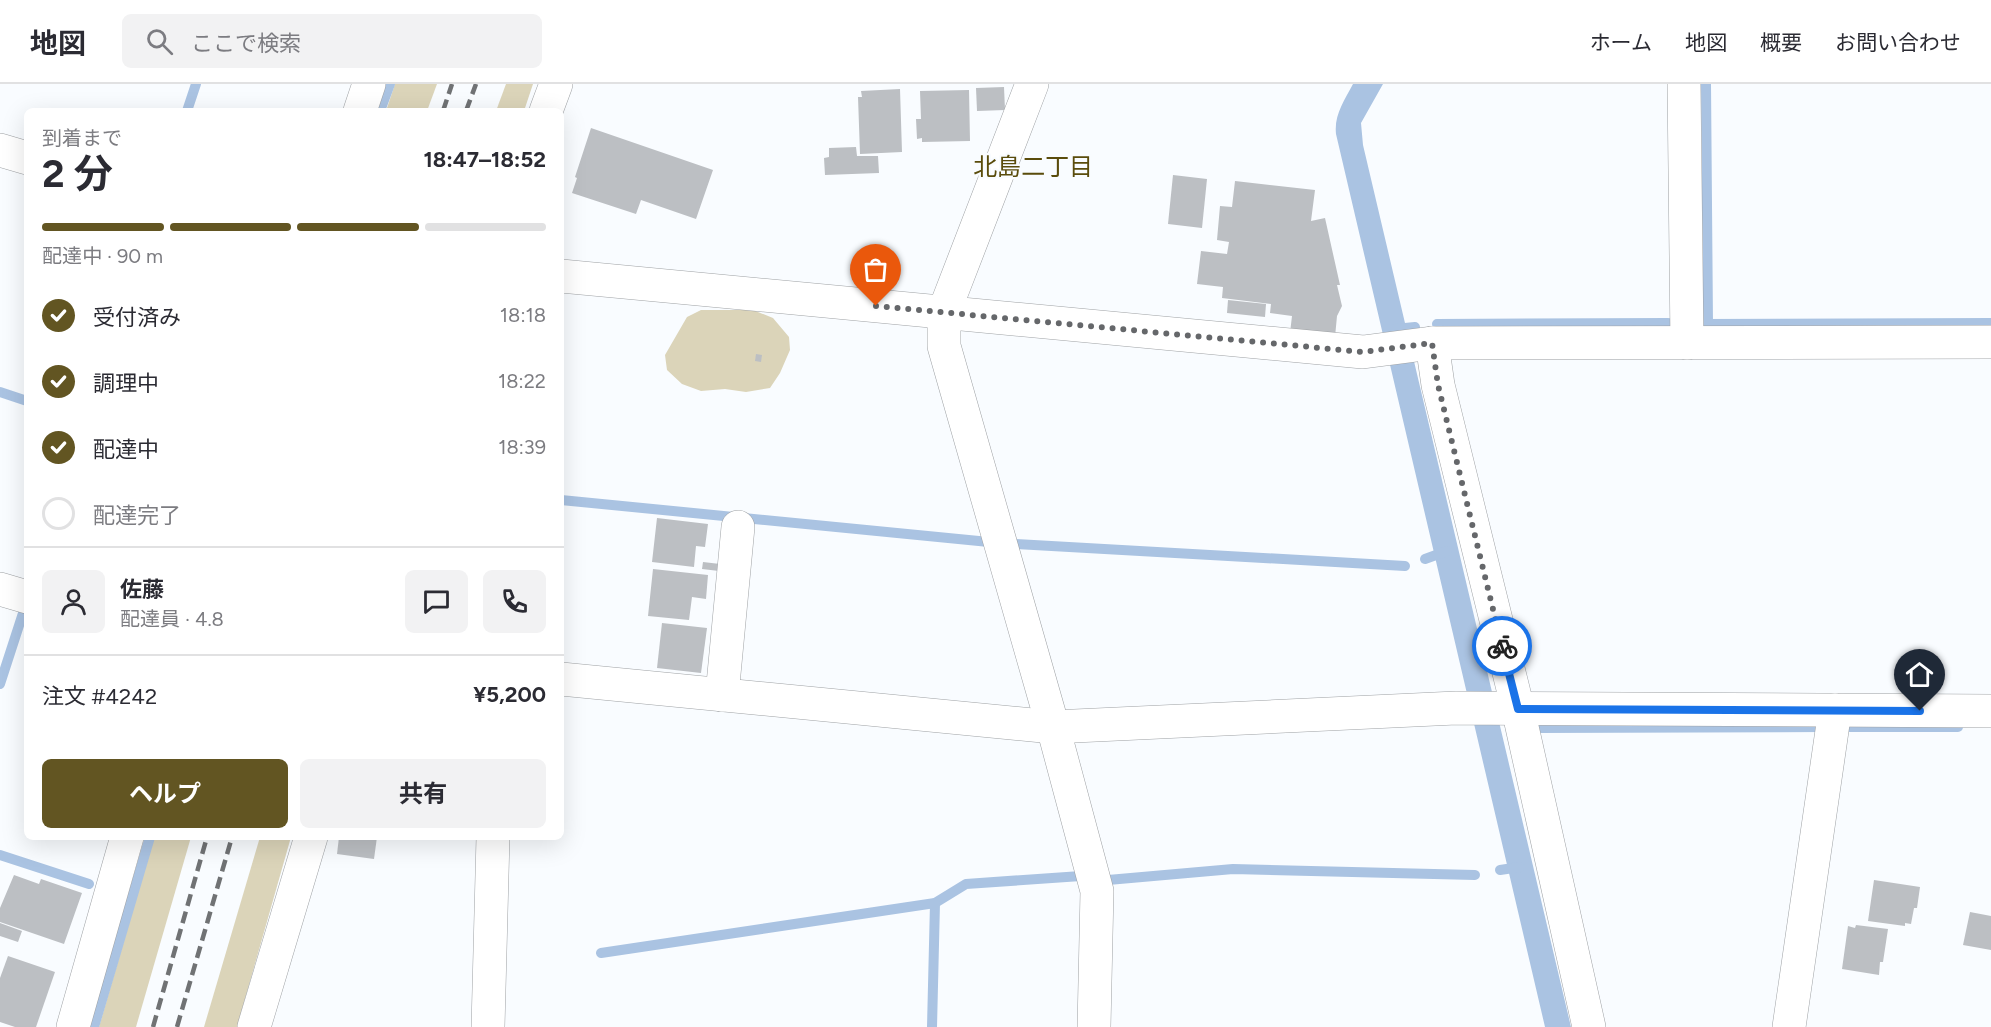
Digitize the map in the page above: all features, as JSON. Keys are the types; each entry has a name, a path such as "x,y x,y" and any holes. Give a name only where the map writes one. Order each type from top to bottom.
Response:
{"street":[{"path":"361,108 369,84"},
{"path":"547,108 556,84"},
{"path":"1032,84 944,312 945,346 1097,891 1094,1027"},
{"path":"1684,84 1687,343"},
{"path":"0,150 24,158"},
{"path":"564,276 1363,352 1426,344 1991,342"},
{"path":"1426,344 1438,385 1512,709 1589,1027"},
{"path":"722,695 738,527"},
{"path":"0,589 24,596"},
{"path":"564,679 1053,728 1456,708 1991,711"},
{"path":"1790,1027 1835,710"},
{"path":"73,1027 126,840"},
{"path":"254,1027 310,840"},
{"path":"488,1027 493,840"}],"shaded area":[{"path":"395,84 437,84 428,108 387,108"},
{"path":"506,84 533,84 525,108 497,108"},
{"path":"701,310 753,310 773,318 789,337 790,350 780,373 770,388 746,392 725,389 701,391 682,384 667,370 665,355 687,317"},
{"path":"153,840 190,840 136,1027 99,1027"},
{"path":"259,840 290,840 237,1027 204,1027"}],"water":[{"path":"1353,84 1383,84 1361,123 1363,145 1571,1027 1545,1027 1336,134 1338,114"}],"building":[{"path":"1004,87 1005,110 977,111 976,88"},
{"path":"900,89 902,152 860,154 858,97 862,97 861,91"},
{"path":"969,90 970,141 922,142 922,138 917,139 916,119 921,119 920,91"},
{"path":"591,128 713,170 696,219 641,200 636,214 572,193"},
{"path":"856,147 857,156 878,156 879,173 825,175 824,158 829,157 829,148"},
{"path":"1173,175 1207,179 1202,228 1168,224"},
{"path":"1235,181 1315,190 1311,221 1325,218 1340,285 1337,285 1342,306 1337,316 1335,337 1290,333 1292,316 1270,313 1271,304 1222,298 1223,287 1197,284 1201,251 1227,254 1229,242 1217,240 1220,206 1232,207"},
{"path":"1228,300 1266,304 1265,317 1227,313"},
{"path":"756,354 762,355 761,362 755,361"},
{"path":"657,518 708,524 705,547 696,546 694,567 652,562"},
{"path":"703,562 720,564 719,571 702,569"},
{"path":"653,569 708,575 706,599 692,597 689,620 648,616"},
{"path":"662,623 707,628 701,673 657,668"},
{"path":"339,840 377,840 374,859 337,854"},
{"path":"14,875 39,884 41,879 82,893 64,944 0,922 0,908"},
{"path":"1874,880 1920,887 1917,908 1914,908 1911,924 1905,923 1905,926 1868,921"},
{"path":"1970,912 1991,916 1991,950 1963,945"},
{"path":"0,923 22,931 18,942 0,936"},
{"path":"1856,925 1888,929 1879,975 1842,969 1848,926 1855,928"},
{"path":"8,956 55,972 36,1027 15,1027 0,1022 0,978"}],"waterway":[{"path":"188,108 196,84"},
{"path":"381,108 390,84"},
{"path":"1706,84 1708,324"},
{"path":"1437,324 1668,323"},
{"path":"1702,324 1991,323"},
{"path":"1395,329 1415,327"},
{"path":"0,392 24,400"},
{"path":"564,500 989,542"},
{"path":"1016,544 1405,566"},
{"path":"1425,559 1447,551"},
{"path":"0,684 24,610"},
{"path":"1537,728 1825,727"},
{"path":"1838,727 1958,727"},
{"path":"94,1027 149,840"},
{"path":"0,855 89,884"},
{"path":"1500,870 1520,867"},
{"path":"1108,880 1233,869 1475,875"},
{"path":"601,953 935,903 966,884 1081,876"},
{"path":"932,1027 935,903"}],"railway":[{"path":"444,108 452,84"},
{"path":"467,108 476,84"},
{"path":"153,1027 206,840"},
{"path":"177,1027 231,840"}],"way so far":[{"path":"876,306 1363,352 1432,343 1438,385 1502,646"}],"district":[{"name":"北島二丁目","path":"1033,167"}],"route":[{"path":"1502,646 1518,709 1920,711"}]}
